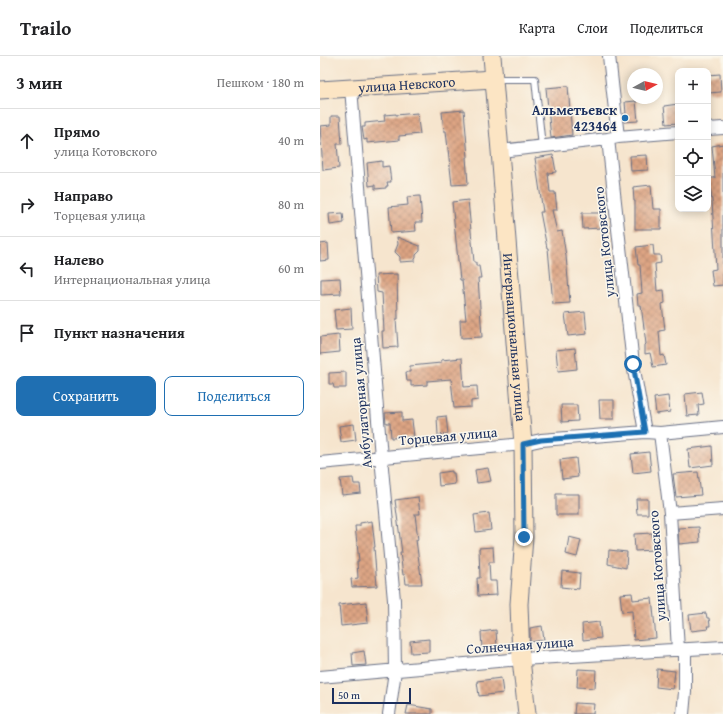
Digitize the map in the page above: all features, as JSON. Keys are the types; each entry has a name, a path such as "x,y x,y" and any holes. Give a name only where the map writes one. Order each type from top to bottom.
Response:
{"street":[{"name":"Интернациональная улица","path":"492,56 523,444 524,537 518,604 521,659 527,714"},
{"name":"улица Котовского","path":"609,56 613,138 633,364 645,432"},
{"name":"улица Невского","path":"320,90 494,79"},
{"name":"Амбулаторная улица","path":"351,88 394,600 395,670 389,714"},
{"path":"711,129 723,128"},
{"path":"500,151 675,132"},
{"name":"Торцевая улица","path":"320,463 523,444 541,440 645,432 660,433 723,427"},
{"name":"улица Котовского","path":"660,433 670,513 685,692 684,714"},
{"path":"670,513 723,509"},
{"name":"Солнечная улица","path":"320,677 521,659 723,647"}],"lane":[{"path":"494,79 535,80 542,147"}],"building":[{"path":"720,74 721,92 711,93 711,75"},
{"path":"568,86 572,135 551,138 546,88"},
{"path":"625,102 627,102 627,104 636,104 638,121 624,122 623,114 626,114"},
{"path":"675,104 675,123 666,124 664,106"},
{"path":"464,110 468,157 466,157 468,184 452,185 446,131 444,131 442,112"},
{"path":"417,113 420,134 399,136 399,140 367,143 367,139 364,140 362,127 365,127 365,123 385,121 384,115"},
{"path":"331,116 340,116 342,144 337,144 339,168 323,170 320,126 331,125"},
{"path":"723,144 723,285 713,286 711,270 716,269 711,193 711,178 715,178 712,146"},
{"path":"553,155 556,172 548,173 550,192 555,192 557,210 552,210 557,232 562,231 566,256 570,303 553,304 548,248 540,212 543,212 535,158"},
{"path":"647,155 648,170 631,171 630,156"},
{"path":"382,161 382,167 389,166 391,182 387,182 388,186 386,186 386,188 375,189 375,185 369,186 367,163"},
{"path":"651,185 653,209 661,209 661,229 635,229 635,201 633,187"},
{"path":"420,196 422,222 415,222 416,231 391,233 389,207 408,205 407,197"},
{"path":"468,200 474,262 476,262 476,266 479,266 481,278 478,278 482,337 461,338 460,320 466,320 462,280 460,280 452,202"},
{"path":"343,213 344,223 330,225 329,214"},
{"path":"582,213 600,213 601,228 583,229"},
{"path":"397,237 420,246 420,251 416,255 415,261 400,262 400,257 395,252 398,244"},
{"path":"328,243 329,260 320,261 320,244"},
{"path":"653,245 654,255 660,255 661,263 655,264 657,291 664,290 665,303 662,304 665,330 659,331 661,356 664,355 666,365 653,367 650,353 645,354 646,344 641,305 638,305 637,294 642,293 640,265 638,265 636,247"},
{"path":"397,274 398,319 396,319 398,347 383,348 382,331 384,331 382,293 377,292 376,275"},
{"path":"340,278 341,294 321,295 321,279"},
{"path":"351,308 352,329 336,330 334,310"},
{"path":"585,312 587,334 568,336 565,314"},
{"path":"339,335 340,352 320,354 320,337"},
{"path":"575,348 577,369 558,371 556,350"},
{"path":"462,358 464,387 477,386 478,400 471,401 471,407 454,408 451,379 427,381 427,385 411,386 411,381 407,381 406,372 410,372 410,366 441,363 441,360"},
{"path":"346,372 346,388 334,388 333,384 329,384 329,373"},
{"path":"702,392 704,404 698,405 699,415 687,416 685,394"},
{"path":"668,396 670,412 656,414 654,398"},
{"path":"599,400 614,400 614,419 600,419"},
{"path":"561,405 577,405 578,421 562,422"},
{"path":"402,412 402,421 412,420 414,437 391,438 390,423 386,423 385,413"},
{"path":"446,416 448,434 438,435 437,417"},
{"path":"354,424 356,440 341,442 339,426"},
{"path":"712,446 713,465 690,468 688,449"},
{"path":"649,452 651,471 633,473 631,454"},
{"path":"576,458 578,477 562,479 560,460"},
{"path":"488,468 491,481 477,483 475,470"},
{"path":"452,471 452,473 454,473 455,484 439,486 438,473"},
{"path":"698,472 701,495 676,497 673,474"},
{"path":"353,478 354,484 360,484 361,493 342,495 340,479"},
{"path":"556,494 579,494 579,515 556,515"},
{"path":"418,497 420,514 415,514 418,540 416,540 422,584 406,584 405,575 403,575 400,553 402,553 395,500"},
{"path":"636,499 648,499 648,514 637,514"},
{"path":"489,513 491,530 476,532 474,515"},
{"path":"372,521 377,586 352,587 351,579 358,578 357,561 359,561 355,526 360,526 360,523"},
{"path":"699,527 700,542 679,544 678,528"},
{"path":"652,533 653,550 635,551 634,534"},
{"path":"569,537 581,540 577,557 566,554"},
{"path":"493,547 494,562 489,562 490,581 496,581 497,595 478,596 477,578 480,578 479,548"},
{"path":"609,550 627,552 626,568 608,564"},
{"path":"562,571 580,573 579,589 561,587"},
{"path":"632,593 633,600 652,598 656,638 634,640 632,611 622,612 620,594"},
{"path":"366,602 368,623 341,626 339,605"},
{"path":"706,613 707,618 709,618 710,626 707,626 708,629 691,631 689,615"},
{"path":"599,622 601,638 583,640 582,624"},
{"path":"542,626 544,640 530,642 530,628"},
{"path":"496,630 497,647 482,649 481,632"},
{"path":"429,639 429,652 411,653 410,641"},
{"path":"364,651 366,665 353,666 352,653"},
{"path":"578,669 596,670 595,688 577,687"},
{"path":"657,669 675,671 673,689 656,687"},
{"path":"501,678 503,693 479,696 477,681"},
{"path":"575,703 594,704 593,714 574,714"},
{"path":"408,705 432,709 432,714 406,714"}],"place":[{"name":"Альметьевск 423464","path":"625,118"}],"route":[{"path":"524,537 523,444 541,440 645,432 633,364"}]}
